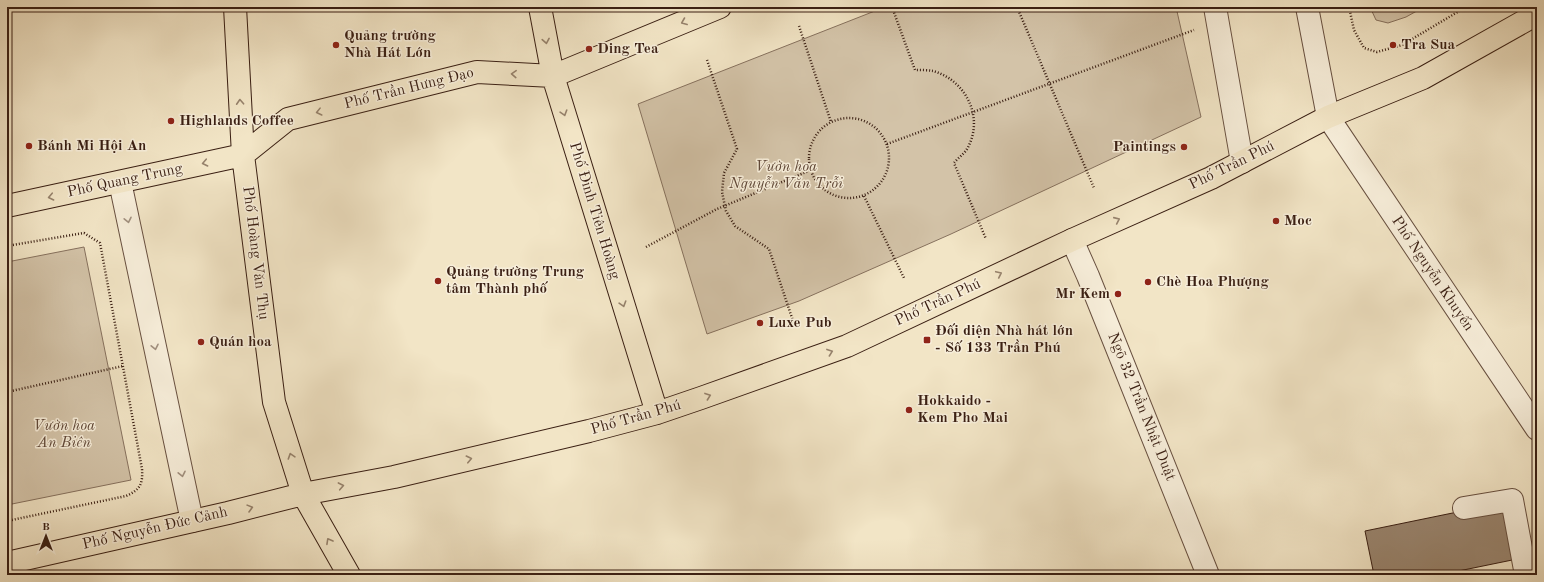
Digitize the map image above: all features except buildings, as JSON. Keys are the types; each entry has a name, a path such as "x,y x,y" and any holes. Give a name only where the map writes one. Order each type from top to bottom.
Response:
{"main road":[{"name":"Phố Hoàng Văn Thụ","path":"234,7 243,155 274,402 303,494 349,575"},
{"name":"Phố Đinh Tiên Hoàng","path":"540,7 553,76 657,413"},
{"name":"Phố Trần Hưng Đạo","path":"243,155 288,119 477,72 553,76 720,7"},
{"name":"Phố Trần Phú","path":"303,494 394,476 589,431 657,413 847,346 1072,240 1211,178 1328,117 1423,78 1537,14"},
{"name":"Phố Quang Trung","path":"7,206 243,155"},
{"name":"Phố Nguyễn Đức Cảnh","path":"7,563 228,513 303,494"}],"street":[{"path":"1214,7 1242,162"},
{"path":"1307,7 1328,117"},
{"name":"Phố Nguyễn Khuyến","path":"1328,117 1537,429"},
{"path":"120,182 192,520"},
{"name":"Ngõ 32 Trần Nhật Duật","path":"1072,240 1088,276 1208,575"},
{"path":"1464,508 1512,500 1526,575"}],"path":[{"path":"892,7 915,70 933,71 956,83 968,96 973,112 973,132 966,149 954,163 986,239"},
{"path":"1017,7 1094,188"},
{"path":"1349,7 1354,30 1364,48 1377,52 1402,45 1466,7"},
{"path":"799,26 831,122"},
{"path":"887,144 1200,27"},
{"path":"707,60 737,149 724,173 722,192 726,211 736,226 769,249 795,327"},
{"path":"845,118 859,118 872,124 882,134 887,144 890,150 890,164 885,177 876,189 864,196 850,198 840,197 827,192 817,182 811,170 809,155 812,142 820,130 831,122 845,118"},
{"path":"646,247 725,206 811,170"},
{"path":"864,196 904,278"},
{"path":"7,246 84,233 100,243 143,480 134,492 126,496 7,521"},
{"path":"7,392 123,366"}],"green space":[{"name":"Vườn hoa Nguyễn Văn Trỗi","path":"885,7 1176,7 1201,117 951,234 799,301 707,334 638,104"},
{"path":"1370,7 1424,7 1406,17 1388,23 1376,20"},
{"name":"Vườn hoa An Biên","path":"84,247 131,480 7,505 7,262"}],"place":[{"name":"Quảng trường Nhà Hát Lớn","path":"336,45"},
{"name":"Tra Sua","path":"1393,45"},
{"name":"Ding Tea","path":"589,49"},
{"name":"Highlands Coffee","path":"171,121"},
{"name":"Bánh Mi Hội An","path":"29,146"},
{"name":"Paintings","path":"1184,147"},
{"name":"Moc","path":"1276,221"},
{"name":"Quảng trường Trung tâm Thành phố","path":"438,281"},
{"name":"Chè Hoa Phượng","path":"1148,282"},
{"name":"Mr Kem","path":"1118,294"},
{"name":"Luxe Pub","path":"760,323"},
{"name":"Đối diện Nhà hát lớn - Số 133 Trần Phú","path":"927,340"},
{"name":"Quán hoa","path":"201,342"},
{"name":"Hokkaido - Kem Pho Mai","path":"909,410"}]}
